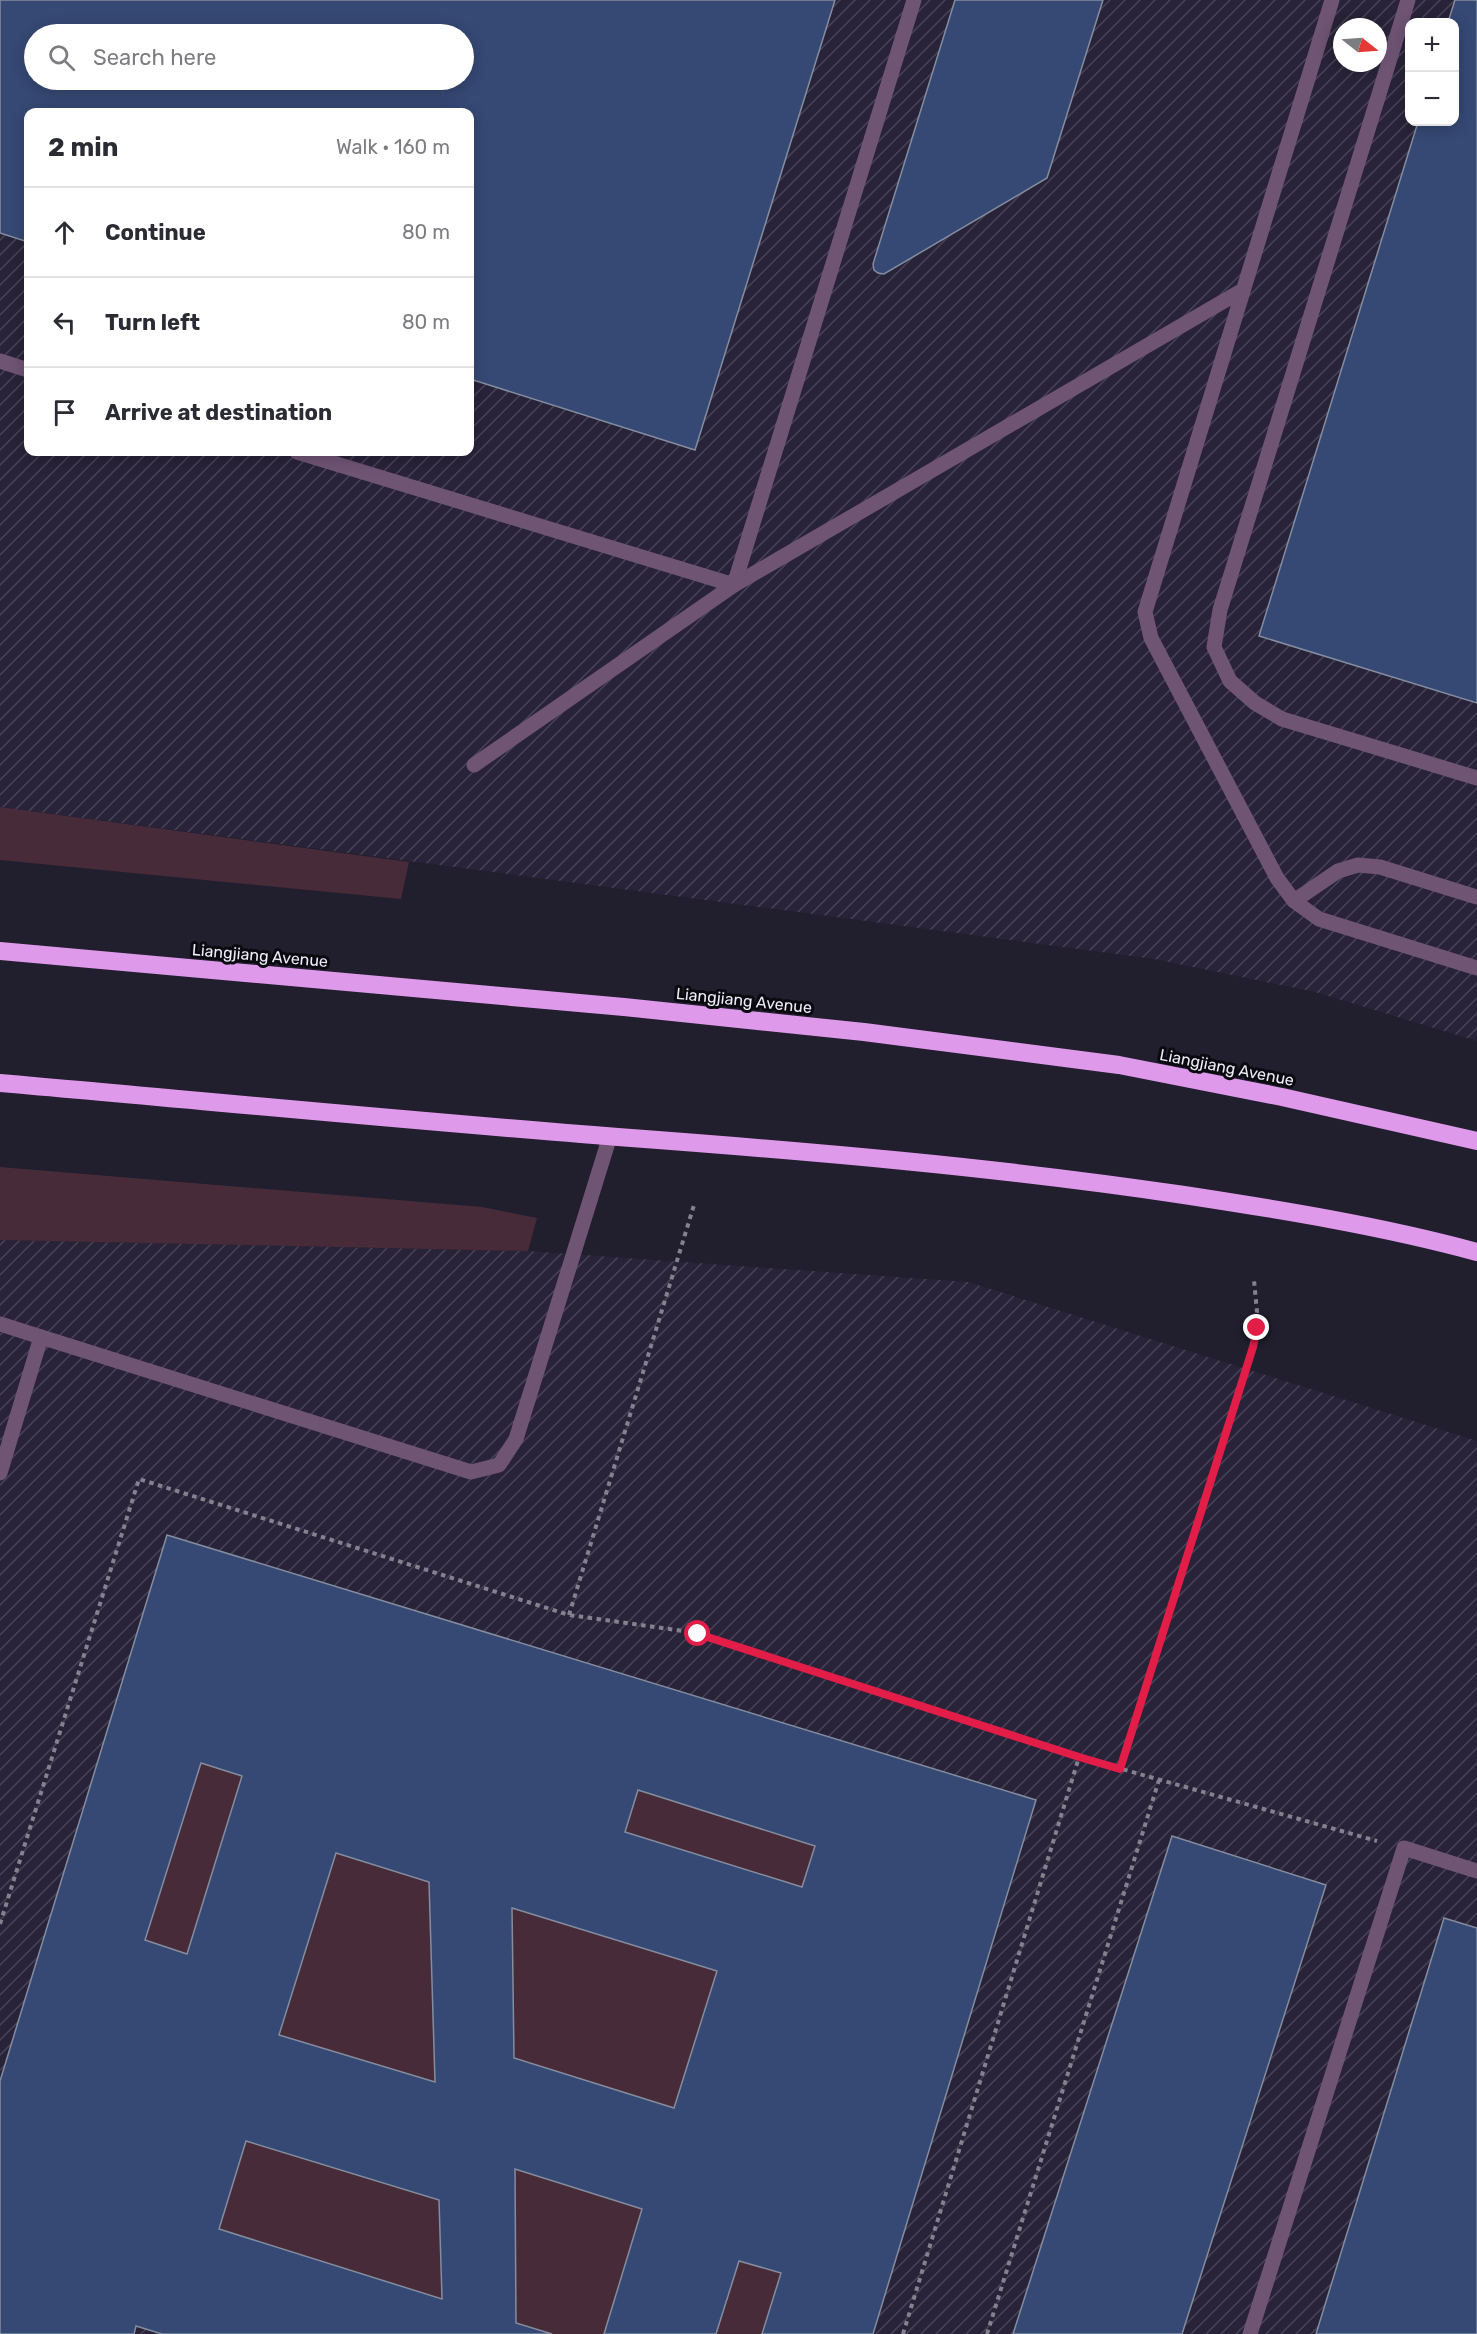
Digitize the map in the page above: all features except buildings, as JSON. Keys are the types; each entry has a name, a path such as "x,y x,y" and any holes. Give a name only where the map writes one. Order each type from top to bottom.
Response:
{"highway":[{"name":"Liangjiang Avenue","path":"0,951 624,1007 864,1032 1119,1065 1293,1099 1477,1141"},
{"path":"0,1083 856,1155 1087,1180 1262,1207 1424,1238 1477,1252"}],"street":[{"path":"734,585 914,0"},
{"path":"1332,0 1145,612 1151,638 1277,878 1294,901 1318,919 1477,968"},
{"path":"1408,0 1220,610 1214,647 1230,681 1255,703 1282,718 1477,778"},
{"path":"474,765 734,585 1244,290"},
{"path":"0,361 24,369"},
{"path":"310,456 734,585"},
{"path":"1294,901 1338,871 1358,865 1380,867 1477,897"},
{"path":"0,1324 471,1472 499,1465 516,1439 610,1136"},
{"path":"0,1473 41,1337"},
{"path":"1250,2334 1404,1848 1477,1871"}],"path":[{"path":"568,1615 694,1205"},
{"path":"1120,1769 1253,1347 1257,1320 1254,1280"},
{"path":"0,1924 139,1479 568,1615 698,1634 1079,1757 1404,1848"},
{"path":"903,2334 1079,1757"},
{"path":"987,2334 1159,1780"}],"shaded area":[{"path":"0,0 1477,0 1477,1041 1315,992 1154,959 0,807"},
{"path":"0,807 409,862 401,899 0,860"},
{"path":"0,1167 482,1207 537,1218 528,1251 0,1240"},
{"path":"0,1240 528,1251 968,1282 1477,1441 1477,2334 0,2334"},
{"path":"201,1763 242,1776 187,1954 145,1940"},
{"path":"638,1790 815,1846 802,1887 625,1832"},
{"path":"336,1853 429,1882 435,2082 280,2035"},
{"path":"512,1908 717,1971 674,2108 514,2058"},
{"path":"246,2141 439,2200 442,2299 219,2229"},
{"path":"515,2169 642,2209 604,2334 552,2334 516,2323"},
{"path":"739,2261 781,2273 762,2334 716,2334"}],"route":[{"path":"698,1634 1120,1769 1253,1347 1257,1328"}]}
